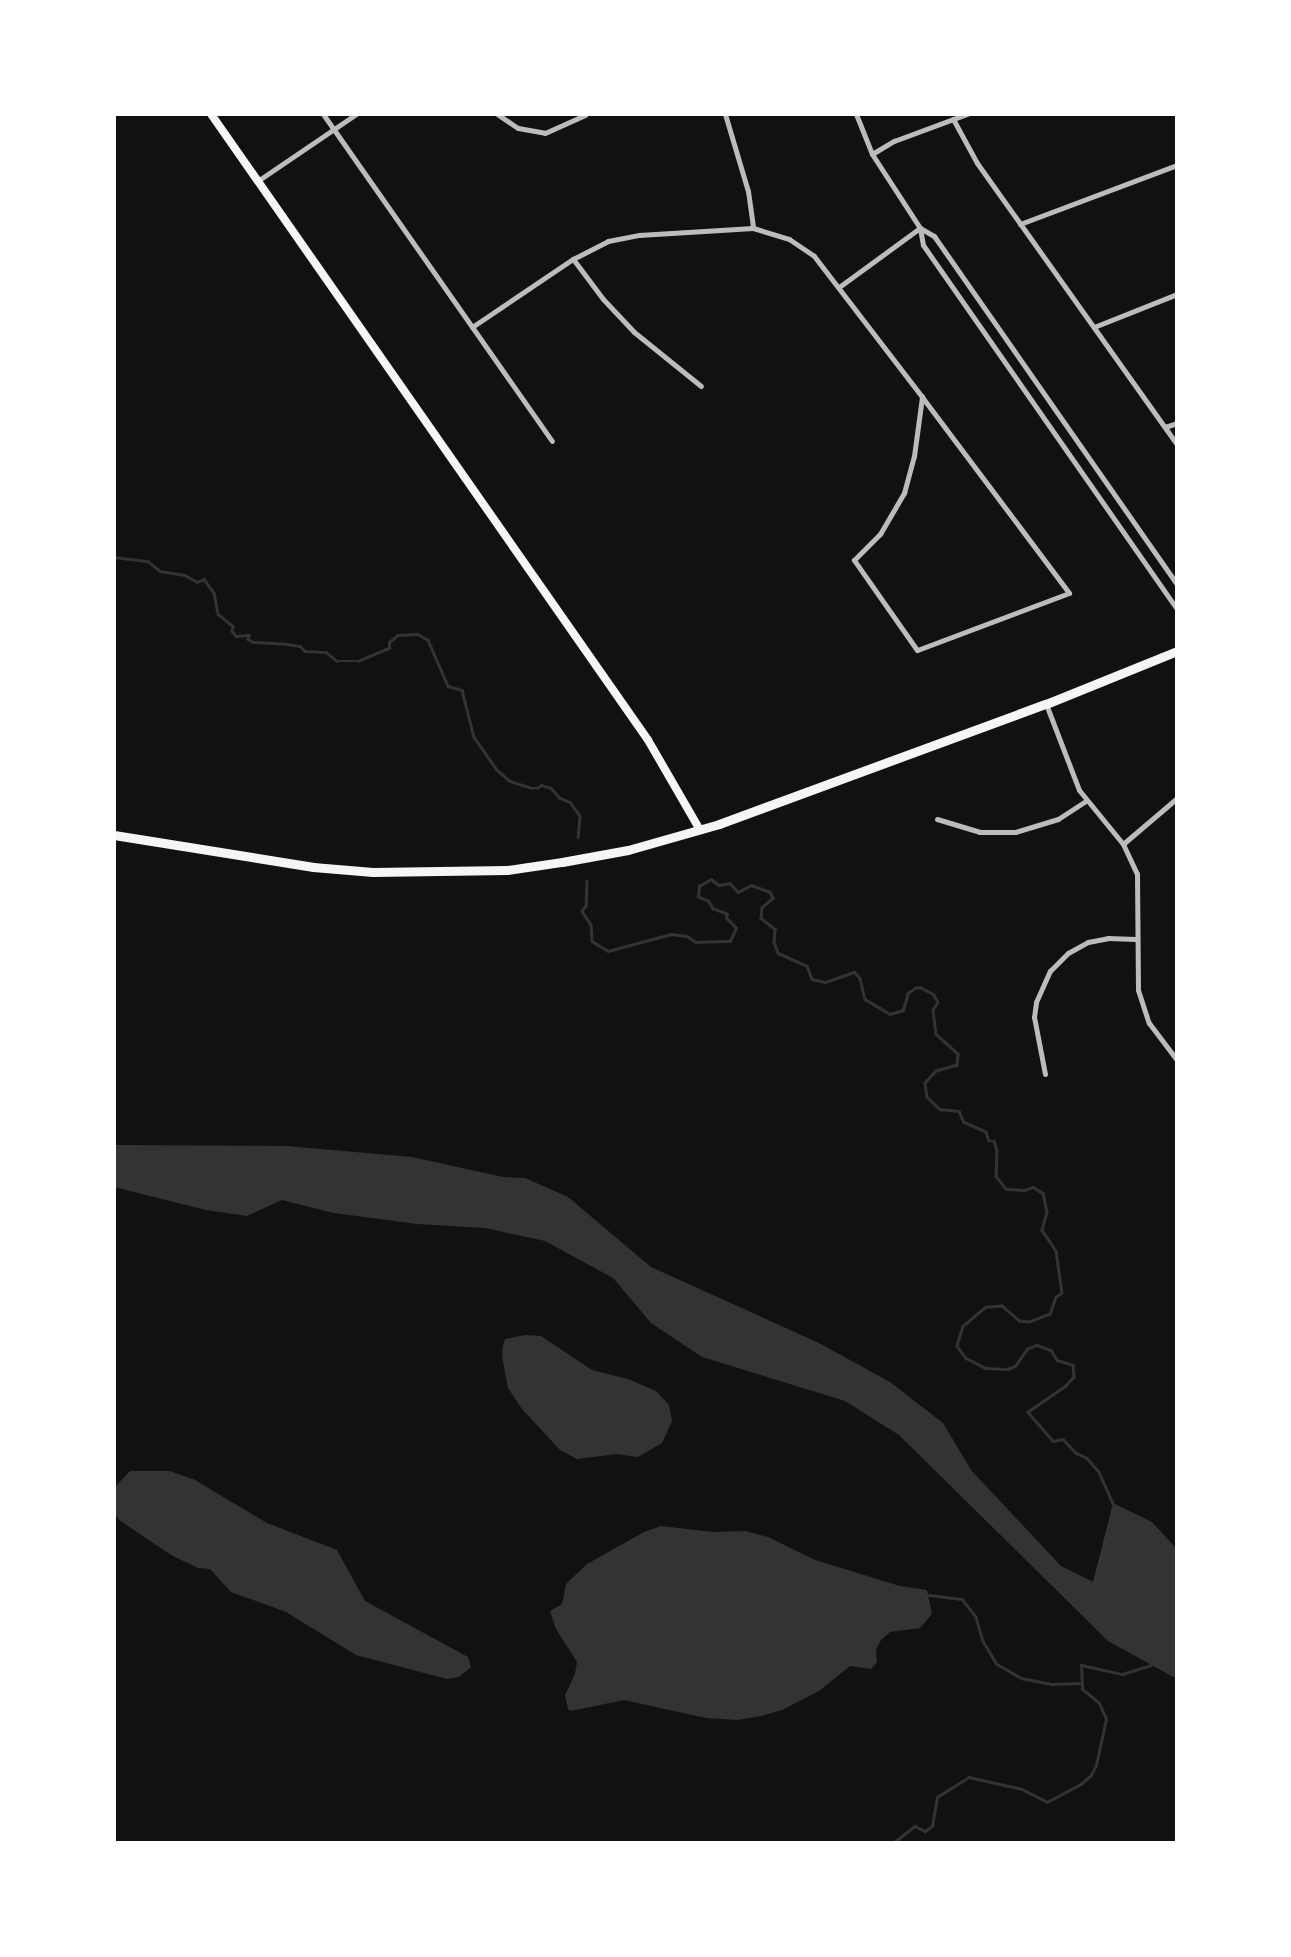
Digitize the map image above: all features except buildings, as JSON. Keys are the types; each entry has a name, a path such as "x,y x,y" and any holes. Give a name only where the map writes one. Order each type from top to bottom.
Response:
{"main road":[{"path":"211,114 648,740 700,830"},
{"path":"114,835 313,867 407,873 507,870 562,862 628,850 700,830 1046,704 1177,652"}],"street":[{"path":"323,114 552,441"},
{"path":"258,180 356,114"},
{"path":"497,114 518,128 545,132 585,115"},
{"path":"725,114 748,191 753,228"},
{"path":"856,114 872,154 920,228 923,245 1177,609"},
{"path":"872,154 894,141 968,114"},
{"path":"953,119 968,149 1177,444"},
{"path":"1020,224 1177,165"},
{"path":"472,327 573,259 592,248 629,236 753,228 780,235 802,246 819,261 839,286 1069,593 917,650 854,560 880,534 904,493 914,456 922,397"},
{"path":"839,286 920,228"},
{"path":"920,228 934,236 1177,584"},
{"path":"573,259 603,299 634,332 701,386"},
{"path":"1094,327 1177,293"},
{"path":"1165,427 1177,423"},
{"path":"1046,704 1086,802 1123,844 1137,874 1139,894 1136,978 1145,1013 1177,1060"},
{"path":"1123,844 1177,798"},
{"path":"937,820 980,832 1015,832 1058,820 1086,802"},
{"path":"1045,1074 1034,1017 1036,1002 1050,971 1068,953 1088,942 1108,937 1136,939"}],"shaded area":[{"path":"114,1145 287,1146 412,1157 503,1177 525,1178 568,1197 651,1267 819,1343 890,1382 943,1423 971,1470 1061,1566 1093,1582 1113,1503 1152,1522 1177,1549 1177,1679 1108,1641 899,1435 845,1401 702,1357 651,1323 613,1278 545,1241 485,1228 417,1224 334,1213 282,1200 247,1216 206,1210 114,1187"},
{"path":"525,1335 541,1336 592,1370 628,1379 656,1391 669,1405 672,1421 662,1443 638,1457 617,1454 577,1459 560,1450 522,1409 508,1388 502,1357 503,1345 505,1339"},
{"path":"130,1471 170,1471 195,1480 267,1523 337,1550 365,1601 468,1657 471,1667 459,1677 447,1679 356,1655 286,1612 231,1592 210,1569 198,1568 171,1555 119,1520 114,1512 114,1488"},
{"path":"661,1526 713,1532 745,1531 768,1537 815,1560 900,1586 927,1590 932,1614 920,1628 890,1632 881,1640 876,1650 877,1662 871,1669 850,1666 819,1691 782,1710 761,1716 737,1720 706,1718 624,1700 571,1711 568,1709 565,1695 575,1674 577,1662 556,1629 550,1611 562,1604 566,1584 587,1564 644,1532"}],"waterway":[{"path":"114,557 148,561 160,571 185,575 197,582 204,579 214,593 218,614 233,626 232,631 236,636 249,635 248,639 253,642 300,646 305,651 326,652 337,661 358,661 389,648 389,642 398,635 418,634 428,640 448,686 462,690 474,737 496,769 510,781 531,788 541,785 551,788 560,798 570,802 580,816 578,837"},
{"path":"587,881 586,906 582,911 591,925 592,941 608,951 671,934 687,936 696,942 730,941 736,928 726,918 727,914 713,909 708,901 698,897 699,886 711,879 719,885 730,883 738,892 751,885 770,892 773,898 762,908 761,918 775,929 774,942 778,953 807,966 812,979 825,982 854,972 860,978 865,999 890,1014 903,1010 908,993 915,988 920,987 933,994 938,1002 933,1010 936,1034 958,1054 957,1065 936,1071 925,1083 927,1097 940,1109 959,1111 964,1122 986,1132 989,1141 994,1141 997,1150 996,1176 1006,1189 1024,1190 1033,1187 1043,1193 1047,1212 1042,1230 1056,1251 1062,1293 1056,1297 1050,1314 1029,1322 1019,1321 1002,1306 986,1307 963,1326 957,1346 966,1358 986,1368 1007,1369 1015,1366 1027,1349 1037,1345 1051,1350 1057,1360 1073,1365 1074,1377 1066,1386 1028,1412 1053,1441 1063,1439 1076,1453 1087,1458 1099,1472 1114,1505"},
{"path":"929,1595 962,1599 976,1617 983,1641 997,1664 1021,1678 1051,1684 1082,1683"},
{"path":"893,1843 915,1826 925,1831 932,1826 937,1797 969,1777 1022,1789 1047,1802 1081,1784 1091,1775 1096,1765 1106,1719 1099,1703 1082,1689 1081,1665 1122,1674 1151,1665"}]}
